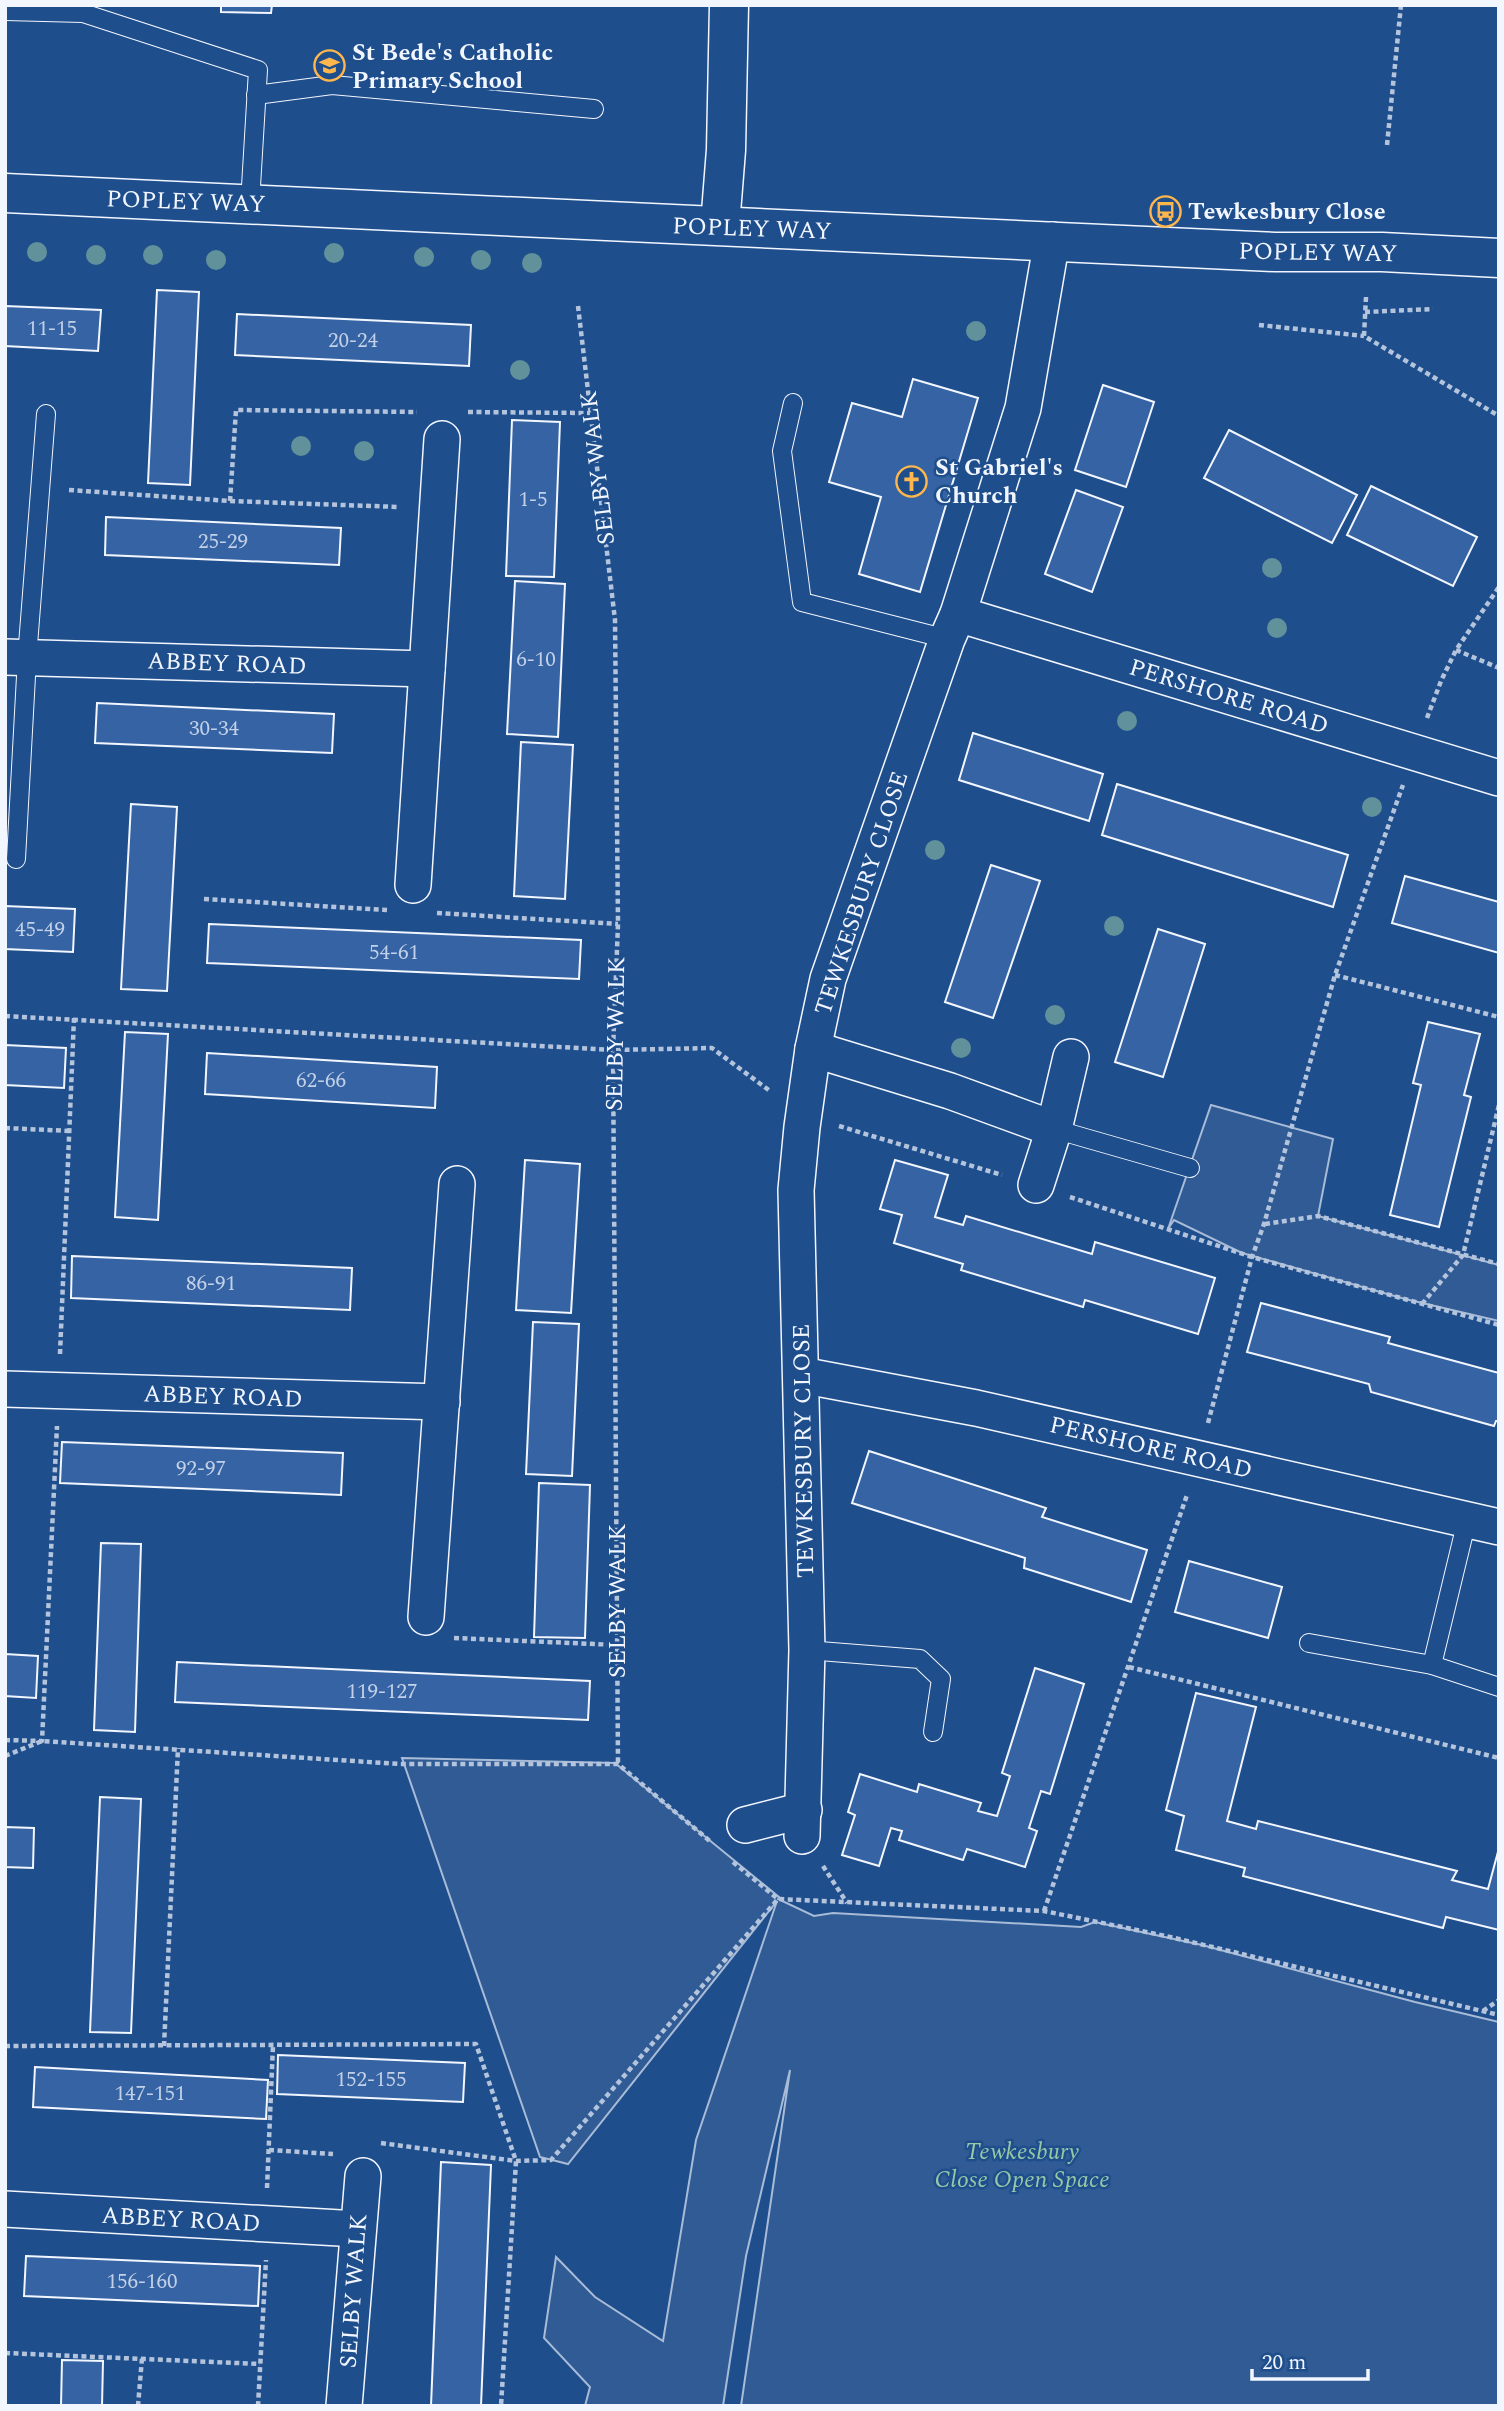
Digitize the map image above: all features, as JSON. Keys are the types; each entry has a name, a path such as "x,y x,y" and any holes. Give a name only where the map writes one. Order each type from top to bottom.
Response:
{"street":[{"path":"720,226 727,129 729,5"},
{"name":"POPLEY WAY","path":"5,193 1275,252 1499,258"},
{"name":"TEWKESBURY CLOSE","path":"803,1823 807,1650 796,1189 813,1049 828,979 953,626 1023,408 1052,240"},
{"path":"413,885 438,509 435,425"},
{"name":"PERSHORE ROAD","path":"953,626 1499,778"},
{"name":"ABBEY ROAD","path":"16,657 427,669"},
{"path":"813,1049 950,1091 1054,1129"},
{"path":"1036,1185 1054,1129 1071,1057"},
{"path":"433,1627 442,1402 457,1184"},
{"name":"PERSHORE ROAD","path":"801,1375 976,1408 1483,1524"},
{"name":"ABBEY ROAD","path":"5,1390 442,1402"},
{"path":"745,1825 803,1823"},
{"name":"SELBY WALK","path":"345,2406 364,2166"},
{"name":"ABBEY ROAD","path":"5,2209 358,2229"}],"lane":[{"path":"5,11 83,13 258,70 250,203"},
{"path":"256,95 332,85 594,109"},
{"path":"793,403 782,451 802,602 953,626"},
{"path":"16,859 16,657 40,488 46,414"},
{"path":"1054,1129 1190,1168"},
{"path":"1432,1665 1483,1524"},
{"path":"1310,1643 1432,1665 1499,1687"},
{"path":"807,1650 920,1659 941,1679 933,1732"}],"path":[{"path":"1387,145 1401,5"},
{"path":"1364,336 1366,297"},
{"name":"SELBY WALK","path":"578,306 615,621 618,924 613,1050 618,1764"},
{"path":"1365,312 1433,309"},
{"path":"1259,325 1364,336 1499,416"},
{"path":"230,500 236,410 435,425"},
{"path":"468,412 590,413"},
{"path":"40,488 438,509"},
{"path":"1044,1911 1199,1458 1252,1257 1264,1224 1335,975 1441,681 1456,650 1499,587"},
{"path":"1456,650 1499,668"},
{"path":"1335,975 1499,1017"},
{"path":"5,1016 613,1050 712,1048 767,1088 802,1127 836,1126 1036,1185 1252,1257 1499,1325"},
{"path":"42,1741 74,1018"},
{"path":"1422,1304 1463,1255 1499,1105"},
{"path":"5,1128 70,1131"},
{"path":"1264,1224 1318,1216 1499,1264"},
{"path":"433,1627 618,1645"},
{"path":"1129,1667 1499,1758"},
{"path":"5,1740 178,1748 400,1764 618,1764 713,1845"},
{"path":"5,1756 42,1741"},
{"path":"164,2046 178,1748"},
{"path":"803,1823 848,1904"},
{"path":"724,1854 778,1899 1044,1911 1166,1936 1499,2015"},
{"path":"269,2150 364,2166 367,2141 516,2161 551,2160 778,1899"},
{"path":"1482,2011 1499,2000"},
{"path":"5,2046 476,2044 516,2161 500,2406"},
{"path":"5,2353 260,2364"},
{"path":"138,2406 142,2358"}],"shaded area":[{"path":"1211,1105 1333,1139 1318,1216 1499,1265 1499,1321 1405,1299 1242,1253 1174,1220 1168,1229"},
{"name":"Tewkesbury Close Open Space","path":"402,1758 615,1763 779,1897 778,1899 814,1916 833,1913 1081,1927 1095,1922 1202,1945 1499,2022 1499,2406 741,2406 790,2070 746,2256 723,2406 585,2406 590,2387 544,2338 556,2257 595,2297 663,2341 696,2140 777,1901 568,2164 540,2157"}],"building":[{"path":"221,5 272,5 271,13 221,12"},
{"path":"157,290 199,292 190,485 148,483"},
{"path":"5,306 101,310 98,351 5,346"},
{"path":"237,314 471,325 469,366 235,355"},
{"path":"913,379 978,398 920,592 859,574 881,497 829,482 852,403 902,417"},
{"path":"1103,385 1154,402 1126,487 1075,470"},
{"path":"512,420 560,422 554,577 506,576"},
{"path":"1229,430 1357,495 1332,543 1204,478"},
{"path":"1371,486 1477,537 1453,586 1347,535"},
{"path":"1076,490 1123,507 1092,592 1045,574"},
{"path":"106,517 341,528 339,565 105,555"},
{"path":"515,581 565,584 558,737 507,734"},
{"path":"97,703 334,714 332,753 95,743"},
{"path":"973,733 1103,774 1089,821 959,780"},
{"path":"521,742 573,745 565,899 514,896"},
{"path":"1117,784 1348,855 1333,907 1102,835"},
{"path":"131,804 177,807 167,991 121,989"},
{"path":"991,865 1040,881 993,1018 945,1002"},
{"path":"1405,876 1499,902 1499,953 1392,923"},
{"path":"5,906 75,909 73,952 5,949"},
{"path":"209,924 581,940 579,979 207,963"},
{"path":"1158,929 1205,944 1163,1077 1115,1062"},
{"path":"1428,1022 1480,1034 1464,1095 1471,1097 1439,1227 1390,1215 1421,1085 1413,1083"},
{"path":"125,1032 168,1034 158,1220 115,1217"},
{"path":"5,1045 66,1048 64,1088 5,1085"},
{"path":"207,1053 437,1067 435,1108 205,1094"},
{"path":"525,1160 580,1164 571,1313 516,1310"},
{"path":"895,1160 948,1175 935,1217 963,1225 966,1216 1092,1254 1095,1242 1215,1278 1198,1334 1085,1300 1083,1307 961,1270 963,1264 894,1243 902,1215 880,1209"},
{"path":"72,1256 352,1268 350,1310 71,1298"},
{"path":"1261,1303 1390,1337 1388,1343 1499,1373 1499,1421 1496,1421 1494,1426 1371,1392 1369,1384 1247,1352"},
{"path":"533,1322 579,1324 572,1476 526,1474"},
{"path":"62,1442 343,1453 341,1495 60,1483"},
{"path":"869,1451 1046,1508 1042,1517 1147,1550 1131,1602 1024,1568 1025,1558 852,1503"},
{"path":"539,1483 590,1485 585,1638 534,1637"},
{"path":"101,1543 141,1544 135,1732 94,1730"},
{"path":"1189,1561 1282,1587 1268,1638 1175,1612"},
{"path":"5,1654 38,1656 36,1698 5,1696"},
{"path":"177,1662 590,1681 588,1720 175,1702"},
{"path":"1035,1668 1084,1684 1050,1794 1041,1791 1029,1828 1037,1831 1025,1867 967,1849 963,1860 899,1840 902,1831 891,1828 879,1866 842,1855 855,1815 848,1812 860,1774 917,1792 919,1784 981,1803 978,1811 997,1816 1010,1776 1002,1773"},
{"path":"1196,1693 1256,1707 1227,1821 1256,1829 1258,1821 1457,1871 1452,1880 1488,1889 1499,1848 1499,1930 1446,1917 1443,1928 1243,1876 1245,1868 1176,1850 1184,1816 1166,1810"},
{"path":"100,1797 141,1799 131,2033 90,2032"},
{"path":"5,1827 34,1828 33,1868 5,1867"},
{"path":"278,2055 465,2063 463,2102 277,2094"},
{"path":"35,2067 268,2080 266,2119 33,2107"},
{"path":"441,2162 491,2165 481,2406 431,2406"},
{"path":"26,2256 260,2266 258,2306 24,2296"},
{"path":"62,2360 103,2361 102,2406 61,2406"}],"place":[{"name":"St Bede's Catholic Primary School","path":"329,66"},
{"name":"Tewkesbury Close","path":"1165,211"},
{"name":"St Gabriel's Church","path":"912,481"}]}
